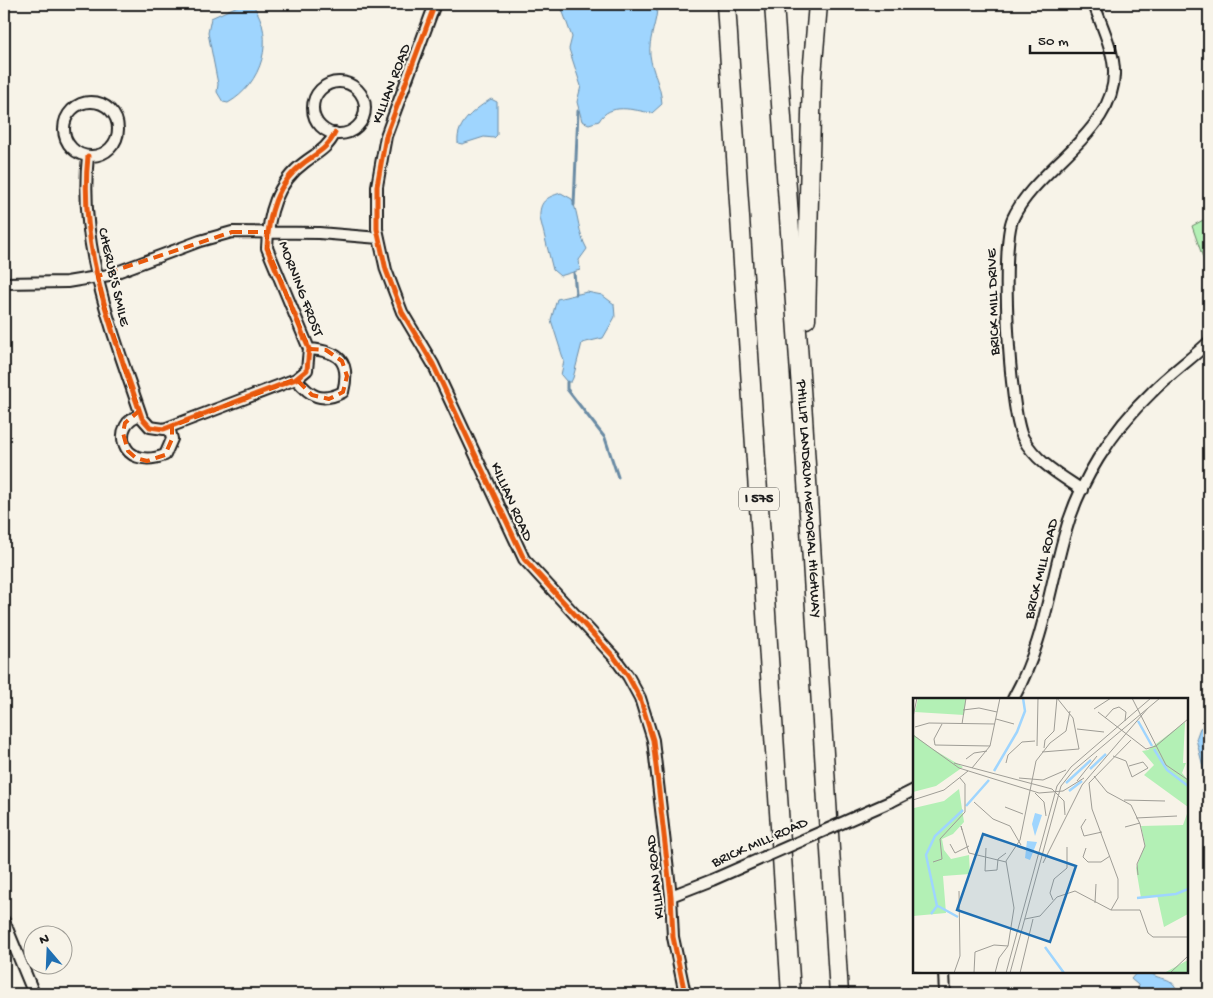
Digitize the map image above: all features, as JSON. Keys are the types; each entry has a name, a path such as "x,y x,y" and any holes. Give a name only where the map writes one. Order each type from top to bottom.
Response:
{"highway":[{"name":"I 575","path":"726,4 791,994"},
{"name":"PHILLIP LANDRUM MEMORIAL HIGHWAY","path":"774,4 803,417 839,994"},
{"path":"803,417 812,75 818,4"}],"street":[{"name":"KILLIAN ROAD","path":"435,4 386,136 377,186 379,238 386,270 402,312 433,364 492,490 513,541 524,559 614,657 628,676 640,698 653,740 671,896 673,937 685,994"},
{"name":"BRICK MILL DRIVE","path":"1082,490 1049,468 1032,453 1022,437 1015,415 1008,326 1007,239 1012,219 1023,200 1087,135 1106,106 1113,81 1113,61 1094,4"},
{"path":"332,82 342,82 352,85 360,92 364,101 365,111 361,121 354,128 345,133 335,133 325,130 318,123 313,114 313,104 316,94 323,86 332,82"},
{"path":"82,103 99,103 113,113 118,130 112,146 105,152 88,156 72,148 64,132 68,114 82,103"},
{"name":"MORNING FROST","path":"296,379 307,370 310,349 267,248 267,232 274,202 284,182 302,164 329,145 335,133"},
{"name":"CHERUB'S SMILE","path":"88,156 85,186 87,230 104,307 141,415 150,427 156,429 170,427"},
{"path":"4,283 67,282 98,276 139,266 200,241 232,232 379,238"},
{"name":"BRICK MILL ROAD","path":"1014,698 1031,664 1040,638 1064,536 1082,490 1093,469 1130,415 1167,378 1209,342"},
{"path":"141,415 132,417 125,423 123,433 128,450 136,458 147,461 165,455 172,439 170,427 296,379 312,395 329,399 343,392 347,376 342,361 336,354 326,350 310,349"},
{"name":"BRICK MILL ROAD","path":"671,896 712,880 913,790"},
{"path":"4,921 34,994"},
{"path":"944,973 946,994"}],"highlighted area":[{"path":"232,232 267,232 267,248 309,349 326,350 342,361 347,376 343,392 329,399 312,395 296,379 172,426 172,439 165,455 147,461 136,458 128,451 123,433 125,423 139,411 104,307 98,276"}],"green space":[{"path":"1209,217 1209,275 1192,226"}],"water":[{"path":"242,4 253,5 260,18 264,32 264,46 257,72 240,95 228,103 223,102 217,92 218,84 208,33 211,18"},
{"path":"560,4 657,4 650,42 650,55 662,104 652,113 630,109 616,109 609,111 599,121 589,124 582,121 577,102 581,86 569,49 572,37"},
{"path":"491,99 497,102 497,135 494,138 484,137 462,144 458,143 458,135 464,122 473,112"},
{"path":"561,193 572,199 587,249 579,260 580,270 560,276 553,270 540,212 544,201 551,196"},
{"path":"587,292 602,295 614,304 615,317 603,338 582,343 573,378 571,382 567,382 561,375 564,361 551,320 557,299"},
{"path":"1209,725 1209,790 1196,739 1200,728"},
{"path":"1136,973 1151,973 1171,982 1177,990 1176,994 1136,994 1139,991 1138,985 1131,979"}],"waterway":[{"path":"574,205 578,111"},
{"path":"574,273 576,294"},
{"path":"567,382 567,389 605,438 618,477"}],"cycle path":[{"path":"435,4 386,136 377,186 377,229 386,270 402,312 433,364 524,559 614,657 628,676 640,698 653,740 671,896 673,937 685,994"},
{"path":"88,156 86,190 88,224 100,289 142,418 150,427 164,429 296,379 307,370 309,349 267,248 269,224 280,190 287,180 295,170 326,146 335,133"}]}
